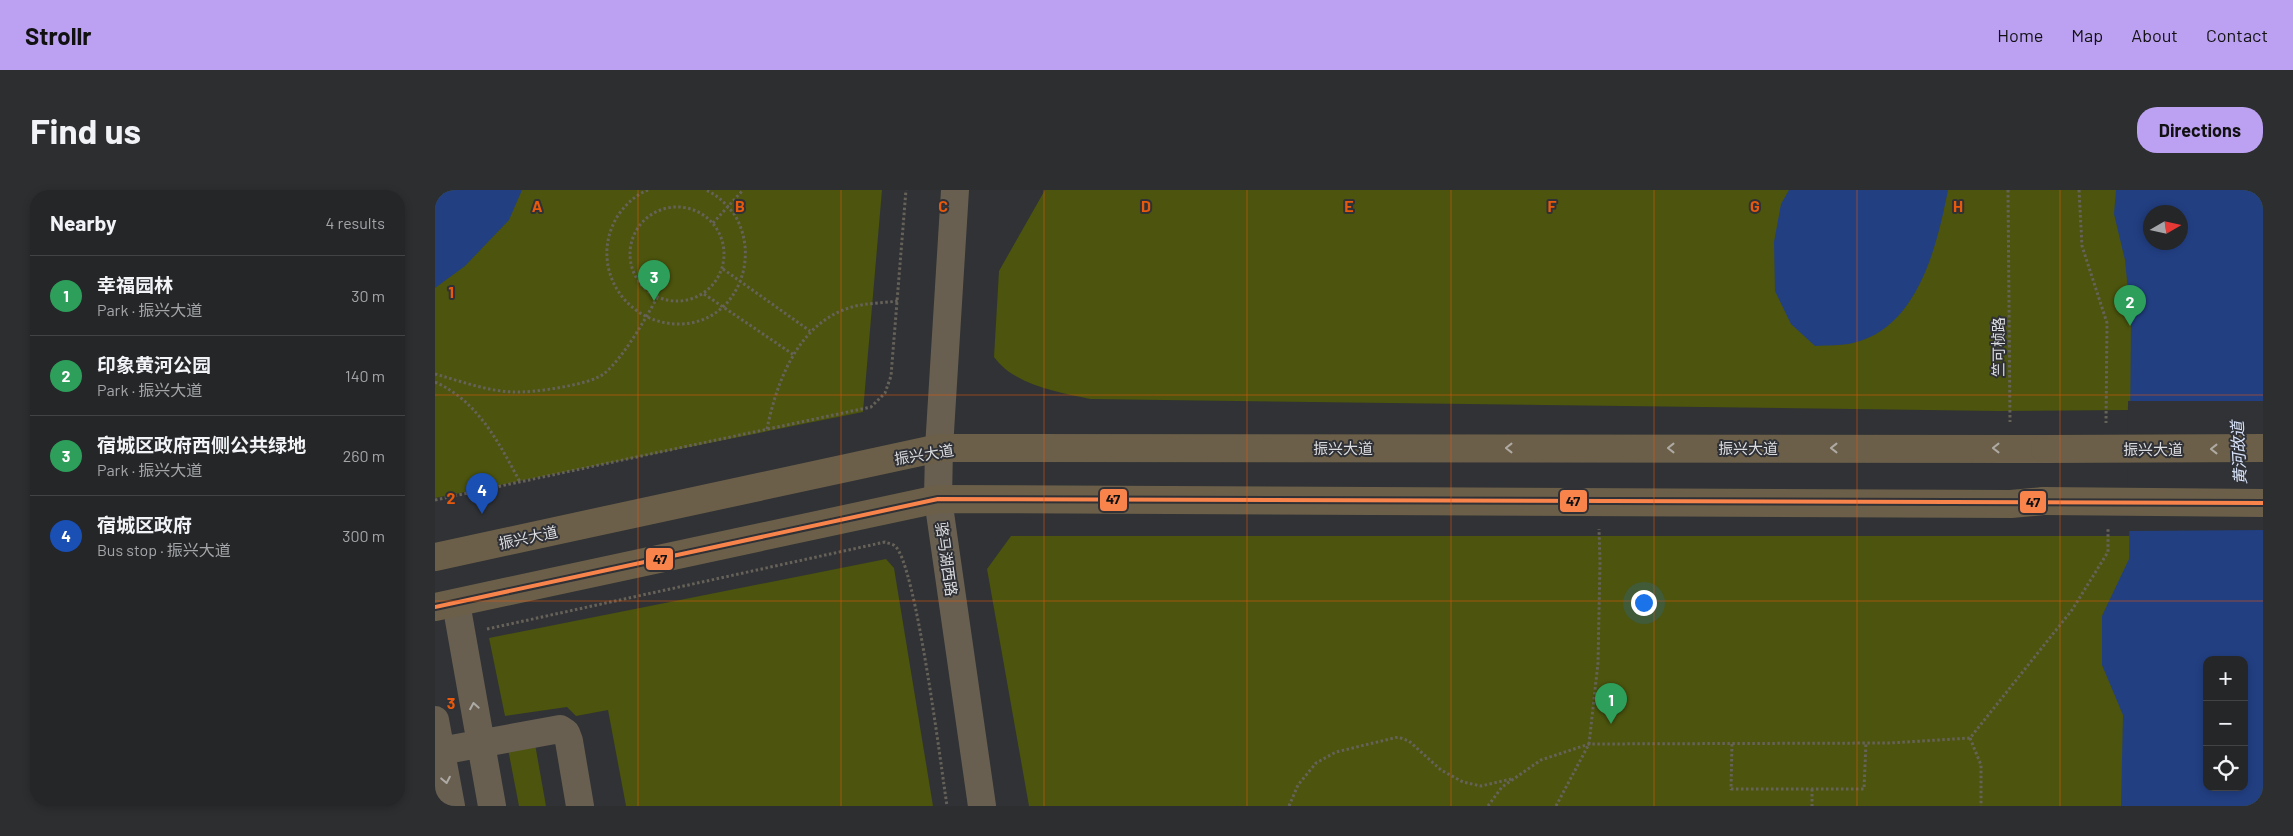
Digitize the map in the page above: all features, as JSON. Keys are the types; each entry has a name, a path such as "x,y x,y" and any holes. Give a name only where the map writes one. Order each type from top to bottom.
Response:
{"main road":[{"name":"振兴大道","path":"435,558 939,448 2263,448"},
{"path":"445,605 938,499 2001,504 2044,501 2263,503"}],"street":[{"name":"骆马湖西路","path":"955,190 939,448 938,499 982,806"},
{"path":"445,605 461,634 492,806"},
{"path":"435,720 438,751 451,806"},
{"path":"438,751 560,729 565,733 569,741 580,806"}],"path":[{"path":"648,190 623,207 611,228 606,251 609,274 620,296 637,312 658,322 682,324 704,319 723,307 737,290 745,269 747,247 741,225 728,206 705,190"},
{"path":"713,223 743,190"},
{"path":"435,500 871,407 885,393 891,376 906,190"},
{"name":"竺可桢路","path":"2008,190 2010,448"},
{"path":"2079,190 2082,246 2107,323 2106,432"},
{"path":"670,207 685,207 700,212 713,223 721,237 725,252 723,269 715,283 704,294 689,301 673,302 657,298 644,289 635,277 630,262 630,247 634,233 643,220 655,212 670,207"},
{"path":"723,269 810,331"},
{"path":"704,294 794,355"},
{"path":"435,374 470,384 513,392 579,384 593,380 605,373 647,317 657,298"},
{"path":"767,429 779,385 794,355 810,331 825,319 852,307 898,301"},
{"path":"435,382 459,396 480,416 496,437 520,482"},
{"path":"1557,806 1589,744 1598,663 1601,562 1597,501"},
{"path":"1488,806 1502,787 1541,760 1589,744 1866,743 1969,738 2072,610 2109,552 2108,522"},
{"path":"461,634 885,542 895,546 903,559 915,599 947,806"},
{"path":"1289,806 1298,785 1316,763 1337,752 1398,737 1409,741 1441,770 1463,782 1481,786 1514,779"},
{"path":"1969,738 1981,765 1981,806"},
{"path":"1732,744 1731,789 1865,789 1866,743"},
{"path":"1812,789 1812,806"}],"green space":[{"path":"435,190 882,190 863,412 435,498"},
{"path":"1045,190 2263,190 2263,409 1999,411 1090,399 1051,390 1025,381 1003,367 994,357 999,271"},
{"path":"1011,536 2263,536 2263,806 1029,806 987,569"},
{"path":"886,559 894,568 933,806 626,806 608,710 576,716 567,707 505,716 489,638"},
{"path":"535,744 546,806 519,806 508,749"}],"water":[{"path":"435,190 522,190 509,220 465,266 435,288"},
{"path":"1789,190 1948,190 1938,235 1921,282 1909,303 1894,321 1875,334 1853,343 1815,346 1791,324 1775,291 1774,242 1781,204"},
{"name":"黄河故道","path":"2116,190 2263,190 2263,806 2121,806 2123,715 2102,665 2102,616 2129,559 2131,321 2125,260 2114,214"}],"pier":[{"path":"2128,401 2263,401 2263,530 2127,531"}],"transit line":[{"name":"47","path":"435,607 938,499 2263,503"}],"place":[{"name":"宿城区政府西侧公共绿地","path":"654,301"},
{"name":"印象黄河公园","path":"2130,326"},
{"name":"宿城区政府","path":"482,514"},
{"name":"幸福园林","path":"1611,724"}]}
